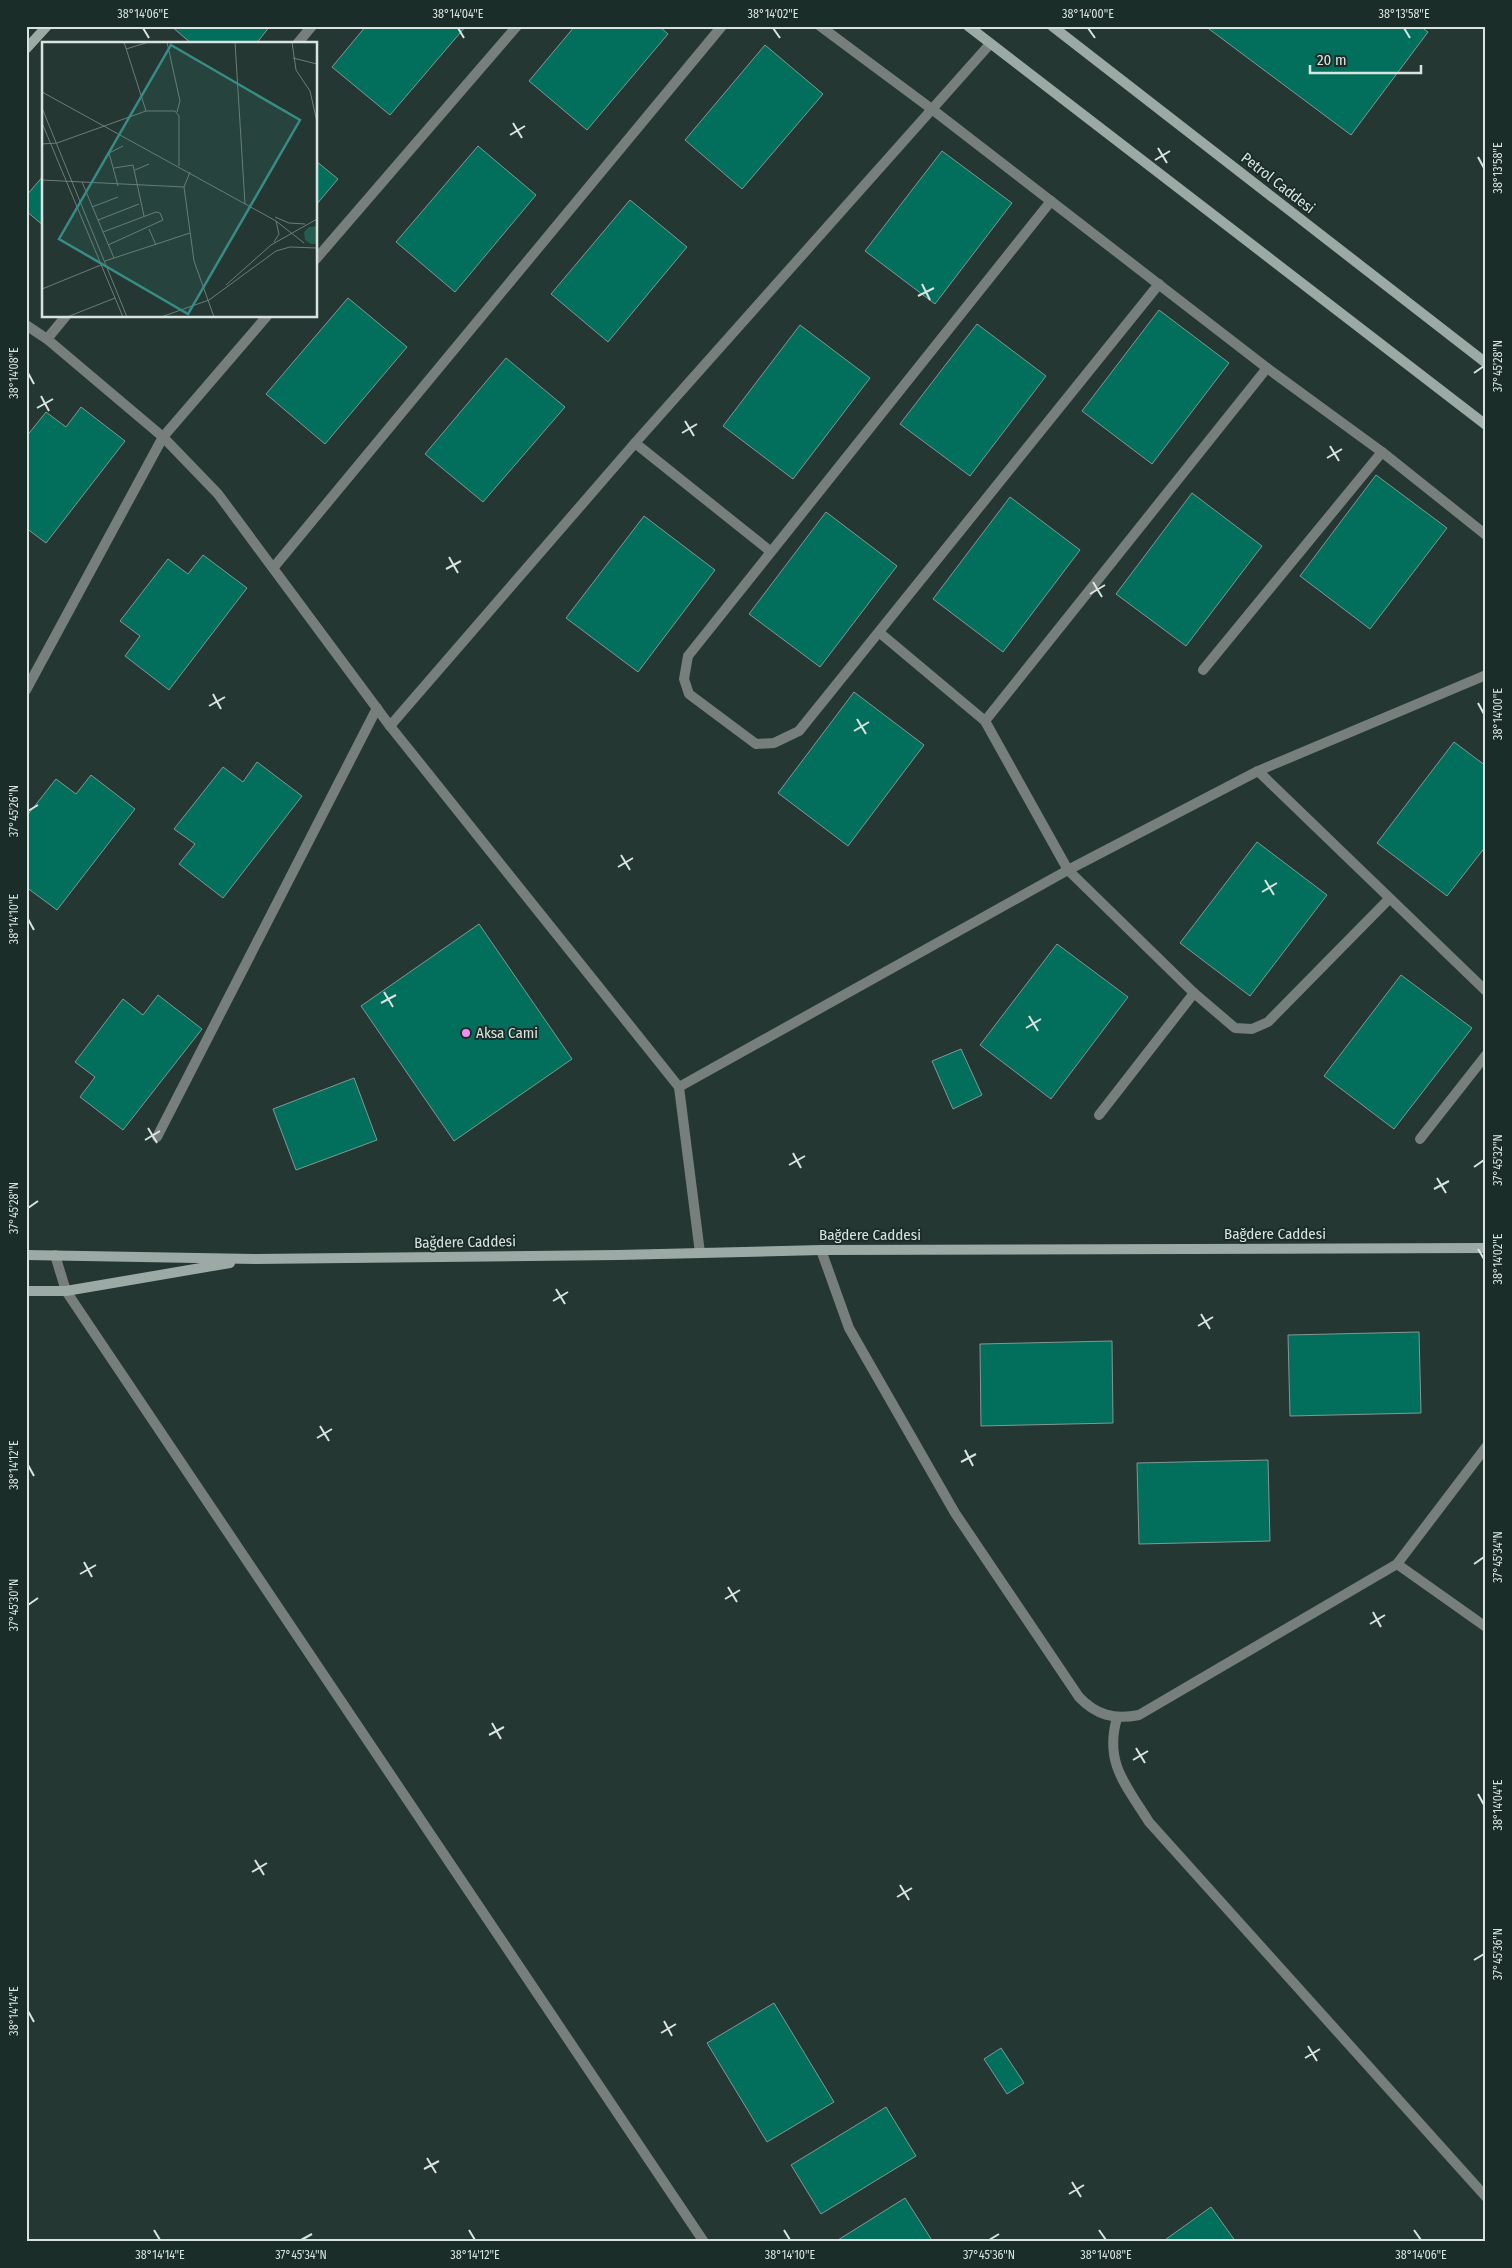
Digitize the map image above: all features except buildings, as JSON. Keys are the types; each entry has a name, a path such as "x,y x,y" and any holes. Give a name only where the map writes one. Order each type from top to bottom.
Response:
{"main road":[{"path":"26,49 47,26"},
{"path":"968,26 1486,425"},
{"name":"Petrol Caddesi","path":"1052,26 1486,363"},
{"name":"Bağdere Caddesi","path":"26,1255 255,1259 821,1250 1486,1248"},
{"name":"Bağdere Caddesi","path":"26,1292 66,1291 255,1259"}],"street":[{"path":"299,42 312,26"},
{"path":"318,257 517,26"},
{"path":"274,567 722,26"},
{"path":"820,26 933,110 1267,368 1382,452 1486,535"},
{"path":"390,726 635,443 990,44"},
{"path":"1051,201 688,656 684,679 689,694 756,744 783,740 799,731 880,633 1159,284"},
{"path":"47,339 64,318"},
{"path":"26,690 163,437 265,318"},
{"path":"26,325 47,339 163,437 218,494 274,567 390,726 679,1087 700,1253"},
{"path":"985,721 1267,368"},
{"path":"635,443 770,551"},
{"path":"1203,670 1382,452"},
{"path":"880,633 985,721 1068,870 1194,993 1235,1028 1244,1030 1260,1027 1268,1022 1389,899"},
{"path":"679,1087 1068,870 1258,771 1486,675"},
{"path":"157,1137 377,708"},
{"path":"1258,771 1486,991"},
{"path":"1098,1115 1194,993"},
{"path":"1420,1139 1486,1055"},
{"path":"821,1250 849,1328 955,1513 1079,1696 1096,1711 1117,1718 1138,1714 1398,1564 1486,1447"},
{"path":"55,1255 66,1291 704,2242"},
{"path":"1398,1564 1486,1627"},
{"path":"1117,1718 1113,1732 1114,1762 1119,1775 1149,1822 1486,2197"}],"place":[{"name":"Aksa Cami","path":"466,1033"}]}
